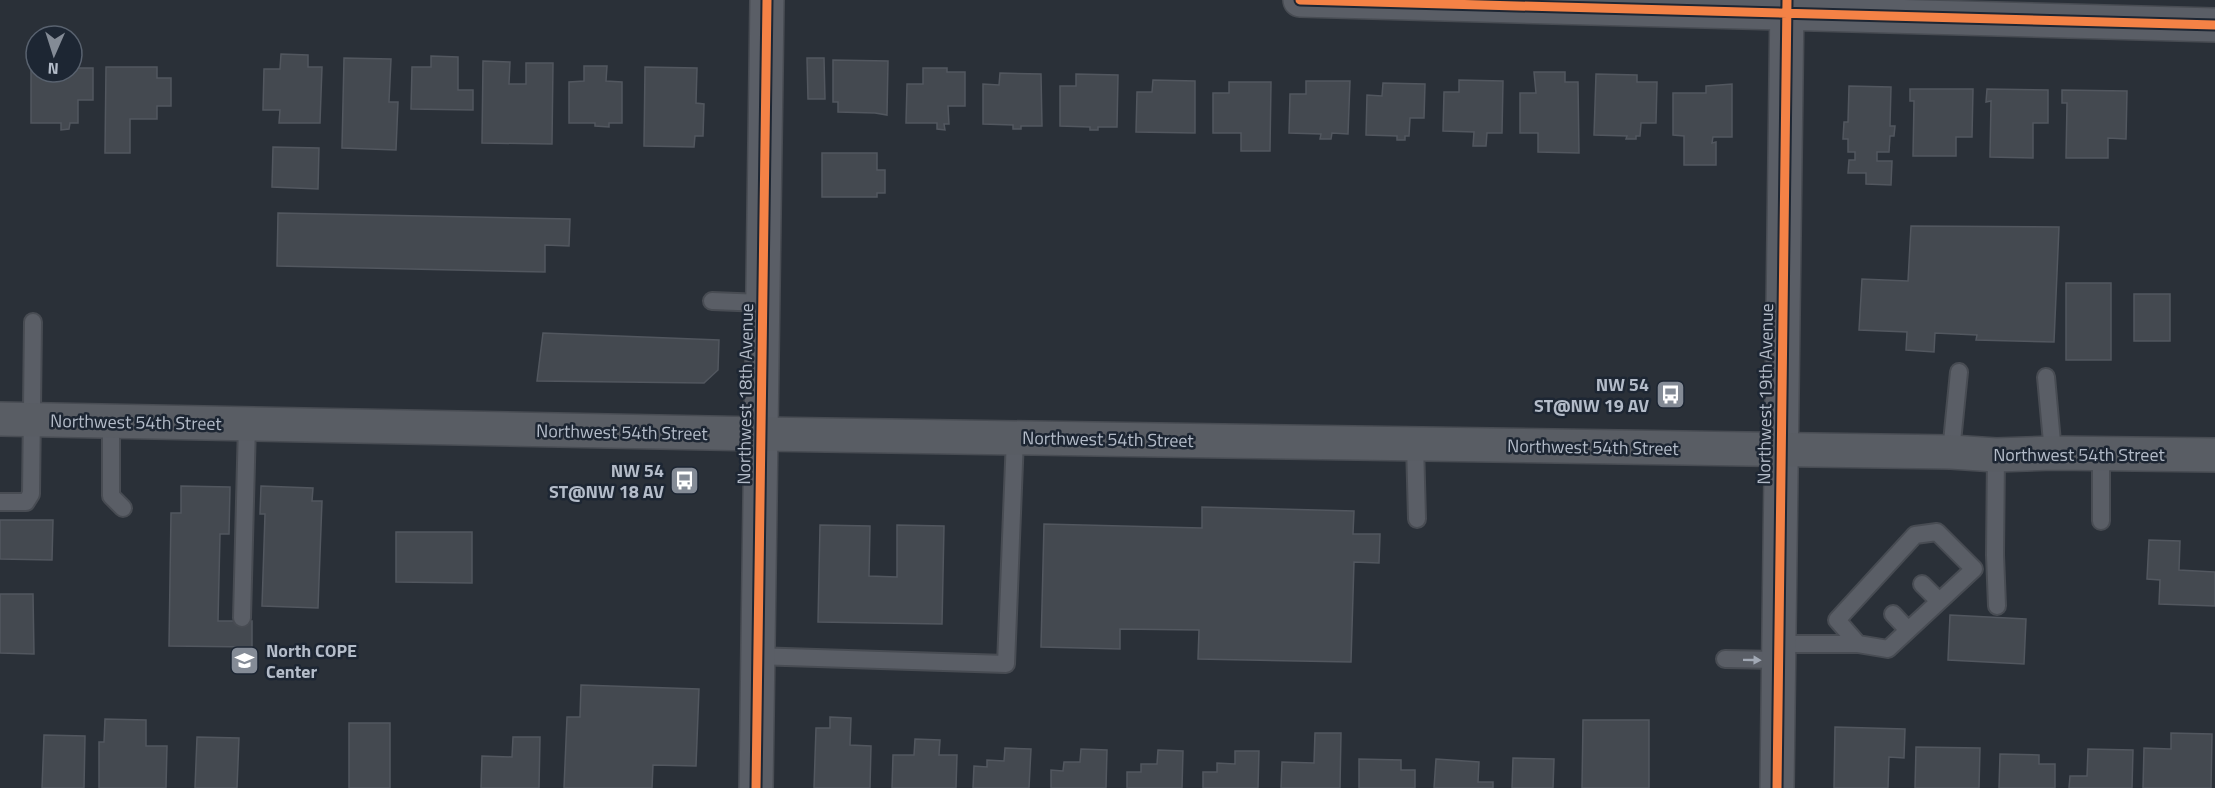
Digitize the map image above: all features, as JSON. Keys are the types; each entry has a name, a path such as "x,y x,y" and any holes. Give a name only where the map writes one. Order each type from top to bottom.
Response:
{"main road":[{"name":"Northwest 54th Street","path":"15,419 760,434 1951,452 1996,455 2053,453 2215,455"}],"street":[{"name":"Northwest 18th Avenue","path":"756,788 767,0"},
{"path":"1300,0 1787,6 2215,25"},
{"name":"Northwest 19th Avenue","path":"1777,788 1787,6"}],"lane":[{"path":"712,301 763,303"},
{"path":"0,502 26,502 31,494 15,419 33,322"},
{"path":"1951,452 1959,372"},
{"path":"2046,377 2053,453"},
{"path":"111,421 111,496 123,508"},
{"path":"242,618 247,424"},
{"path":"757,656 1006,664 1015,438"},
{"path":"1415,444 1417,519"},
{"path":"2101,454 2101,521"},
{"path":"1996,455 1997,606"},
{"path":"1858,644 1837,620 1900,560 1915,535 1937,532 1974,568"},
{"path":"1725,659 1858,644 1888,649 1974,568 1995,555"},
{"path":"1922,584 1938,601"},
{"path":"1893,614 1908,630"}],"building":[{"path":"281,54 308,55 308,67 322,67 320,123 279,123 280,110 263,110 264,69 280,69"},
{"path":"431,56 458,57 458,90 473,90 473,110 411,109 412,67 431,67"},
{"path":"344,58 391,59 389,102 398,102 396,150 342,148"},
{"path":"807,58 824,58 825,99 808,99"},
{"path":"833,60 888,61 887,115 838,112 838,102 833,102"},
{"path":"483,61 510,62 509,84 526,84 526,63 553,63 552,144 482,143"},
{"path":"584,66 607,66 606,81 622,82 622,123 609,123 609,127 595,126 595,123 569,123 569,82 584,81"},
{"path":"106,67 157,67 157,78 171,78 171,106 157,106 157,119 130,119 130,153 105,153"},
{"path":"645,67 697,68 696,103 704,104 703,136 695,136 694,147 644,146"},
{"path":"84,68 93,68 93,100 78,100 78,123 70,123 69,129 61,130 61,123 31,123 31,84 84,84"},
{"path":"923,68 947,68 947,72 965,72 965,106 948,106 949,124 944,124 945,130 937,129 937,123 906,123 907,84 923,84"},
{"path":"1534,72 1565,72 1565,82 1578,82 1579,153 1538,152 1538,133 1520,133 1520,93 1536,93"},
{"path":"1000,73 1041,74 1042,126 1021,126 1021,129 1013,129 1013,125 983,124 983,84 999,85"},
{"path":"1076,74 1118,75 1117,127 1098,127 1098,130 1090,130 1090,127 1060,126 1060,86 1076,86"},
{"path":"1596,74 1637,75 1637,82 1657,82 1656,123 1641,123 1640,136 1636,136 1636,139 1626,139 1627,136 1594,135"},
{"path":"1153,80 1195,81 1195,133 1136,132 1137,92 1152,92"},
{"path":"1459,80 1503,81 1502,133 1487,133 1486,146 1473,146 1474,132 1443,131 1444,92 1459,92"},
{"path":"1306,81 1350,81 1348,134 1332,133 1331,139 1320,139 1321,134 1289,133 1290,94 1306,94"},
{"path":"1229,82 1271,82 1270,151 1241,151 1241,133 1213,133 1213,93 1229,93"},
{"path":"1383,83 1425,84 1424,118 1410,118 1409,136 1405,136 1405,140 1397,140 1397,136 1366,135 1367,95 1382,96"},
{"path":"1732,84 1732,137 1713,137 1712,143 1716,142 1716,165 1684,165 1684,136 1673,135 1673,93 1706,93 1706,86"},
{"path":"1849,86 1891,87 1890,126 1895,126 1894,136 1890,136 1889,152 1877,152 1877,161 1892,161 1891,185 1866,184 1866,173 1848,173 1849,160 1855,160 1855,152 1848,152 1848,139 1843,139 1844,122 1848,122"},
{"path":"1910,89 1973,89 1972,137 1956,137 1956,156 1913,156 1914,101 1910,101"},
{"path":"1987,89 2048,90 2048,123 2033,123 2033,158 1990,157 1991,101 1986,102"},
{"path":"2062,90 2127,91 2126,139 2108,138 2108,158 2066,158 2067,103 2062,103"},
{"path":"273,147 319,148 318,189 272,187"},
{"path":"822,153 877,153 877,170 885,170 885,193 877,193 877,197 822,197"},
{"path":"278,213 570,219 569,246 545,245 545,272 277,266"},
{"path":"1911,226 2059,227 2054,342 1976,340 1977,335 1935,333 1934,352 1906,350 1907,332 1859,330 1862,279 1908,281"},
{"path":"2066,283 2111,283 2111,360 2066,360"},
{"path":"2134,294 2170,294 2170,341 2134,341"},
{"path":"543,333 719,340 718,370 704,383 537,381"},
{"path":"181,486 230,487 229,534 220,534 218,621 252,621 252,647 169,646 171,513 181,513"},
{"path":"261,486 313,488 312,501 322,501 318,608 262,606 265,514 260,514"},
{"path":"1202,507 1354,511 1353,534 1380,534 1379,563 1354,562 1351,662 1198,659 1199,630 1120,629 1120,649 1041,647 1044,524 1202,528"},
{"path":"0,520 53,520 52,560 0,559"},
{"path":"820,525 870,526 869,576 897,577 897,525 944,526 942,624 818,622"},
{"path":"396,532 472,532 472,583 396,582"},
{"path":"2149,540 2180,541 2179,570 2215,572 2215,606 2159,604 2160,580 2147,579"},
{"path":"0,594 33,594 34,654 0,653"},
{"path":"1950,615 2026,619 2024,664 1948,660"},
{"path":"581,685 699,689 696,766 653,765 652,788 564,788 567,717 580,717"},
{"path":"830,717 851,718 850,745 871,746 870,788 814,788 816,728 830,728"},
{"path":"105,719 146,720 146,746 167,746 166,788 99,788 99,742 104,742"},
{"path":"1583,720 1649,720 1649,788 1582,788"},
{"path":"349,723 390,723 390,788 349,788"},
{"path":"1835,727 1905,729 1904,758 1889,757 1888,788 1834,788"},
{"path":"1315,733 1341,733 1340,788 1281,788 1282,762 1314,763"},
{"path":"2171,733 2212,734 2211,788 2143,788 2144,748 2171,749"},
{"path":"44,735 85,736 84,788 42,788"},
{"path":"197,737 239,738 237,788 195,788"},
{"path":"513,737 540,737 539,788 481,788 482,756 512,757"},
{"path":"915,739 940,740 939,755 957,755 956,788 892,788 893,755 914,755"},
{"path":"1916,747 1980,748 1979,788 1915,788"},
{"path":"1005,748 1031,749 1029,788 973,788 974,766 987,767 987,760 1004,761"},
{"path":"1081,749 1107,750 1106,788 1051,788 1051,770 1063,771 1064,762 1080,762"},
{"path":"2088,749 2133,750 2132,788 2069,788 2070,776 2087,776"},
{"path":"1158,750 1183,751 1182,788 1127,788 1127,772 1141,772 1141,764 1157,764"},
{"path":"1235,751 1259,751 1258,788 1203,788 1203,772 1217,772 1217,763 1235,764"},
{"path":"2000,754 2039,755 2039,764 2055,764 2055,788 1999,788"},
{"path":"1513,758 1554,759 1553,788 1512,788"},
{"path":"1359,759 1401,760 1401,770 1415,770 1415,788 1359,788"},
{"path":"1436,759 1479,762 1478,782 1493,782 1493,788 1434,788"}],"cycle path":[{"path":"756,788 767,0"},
{"path":"1300,0 2215,25"},
{"path":"1777,788 1787,0"}],"place":[{"name":"NW 54 ST@NW 19 AV","path":"1670,394"},
{"name":"NW 54 ST@NW 18 AV","path":"685,480"},
{"name":"North COPE Center","path":"245,660"}]}
